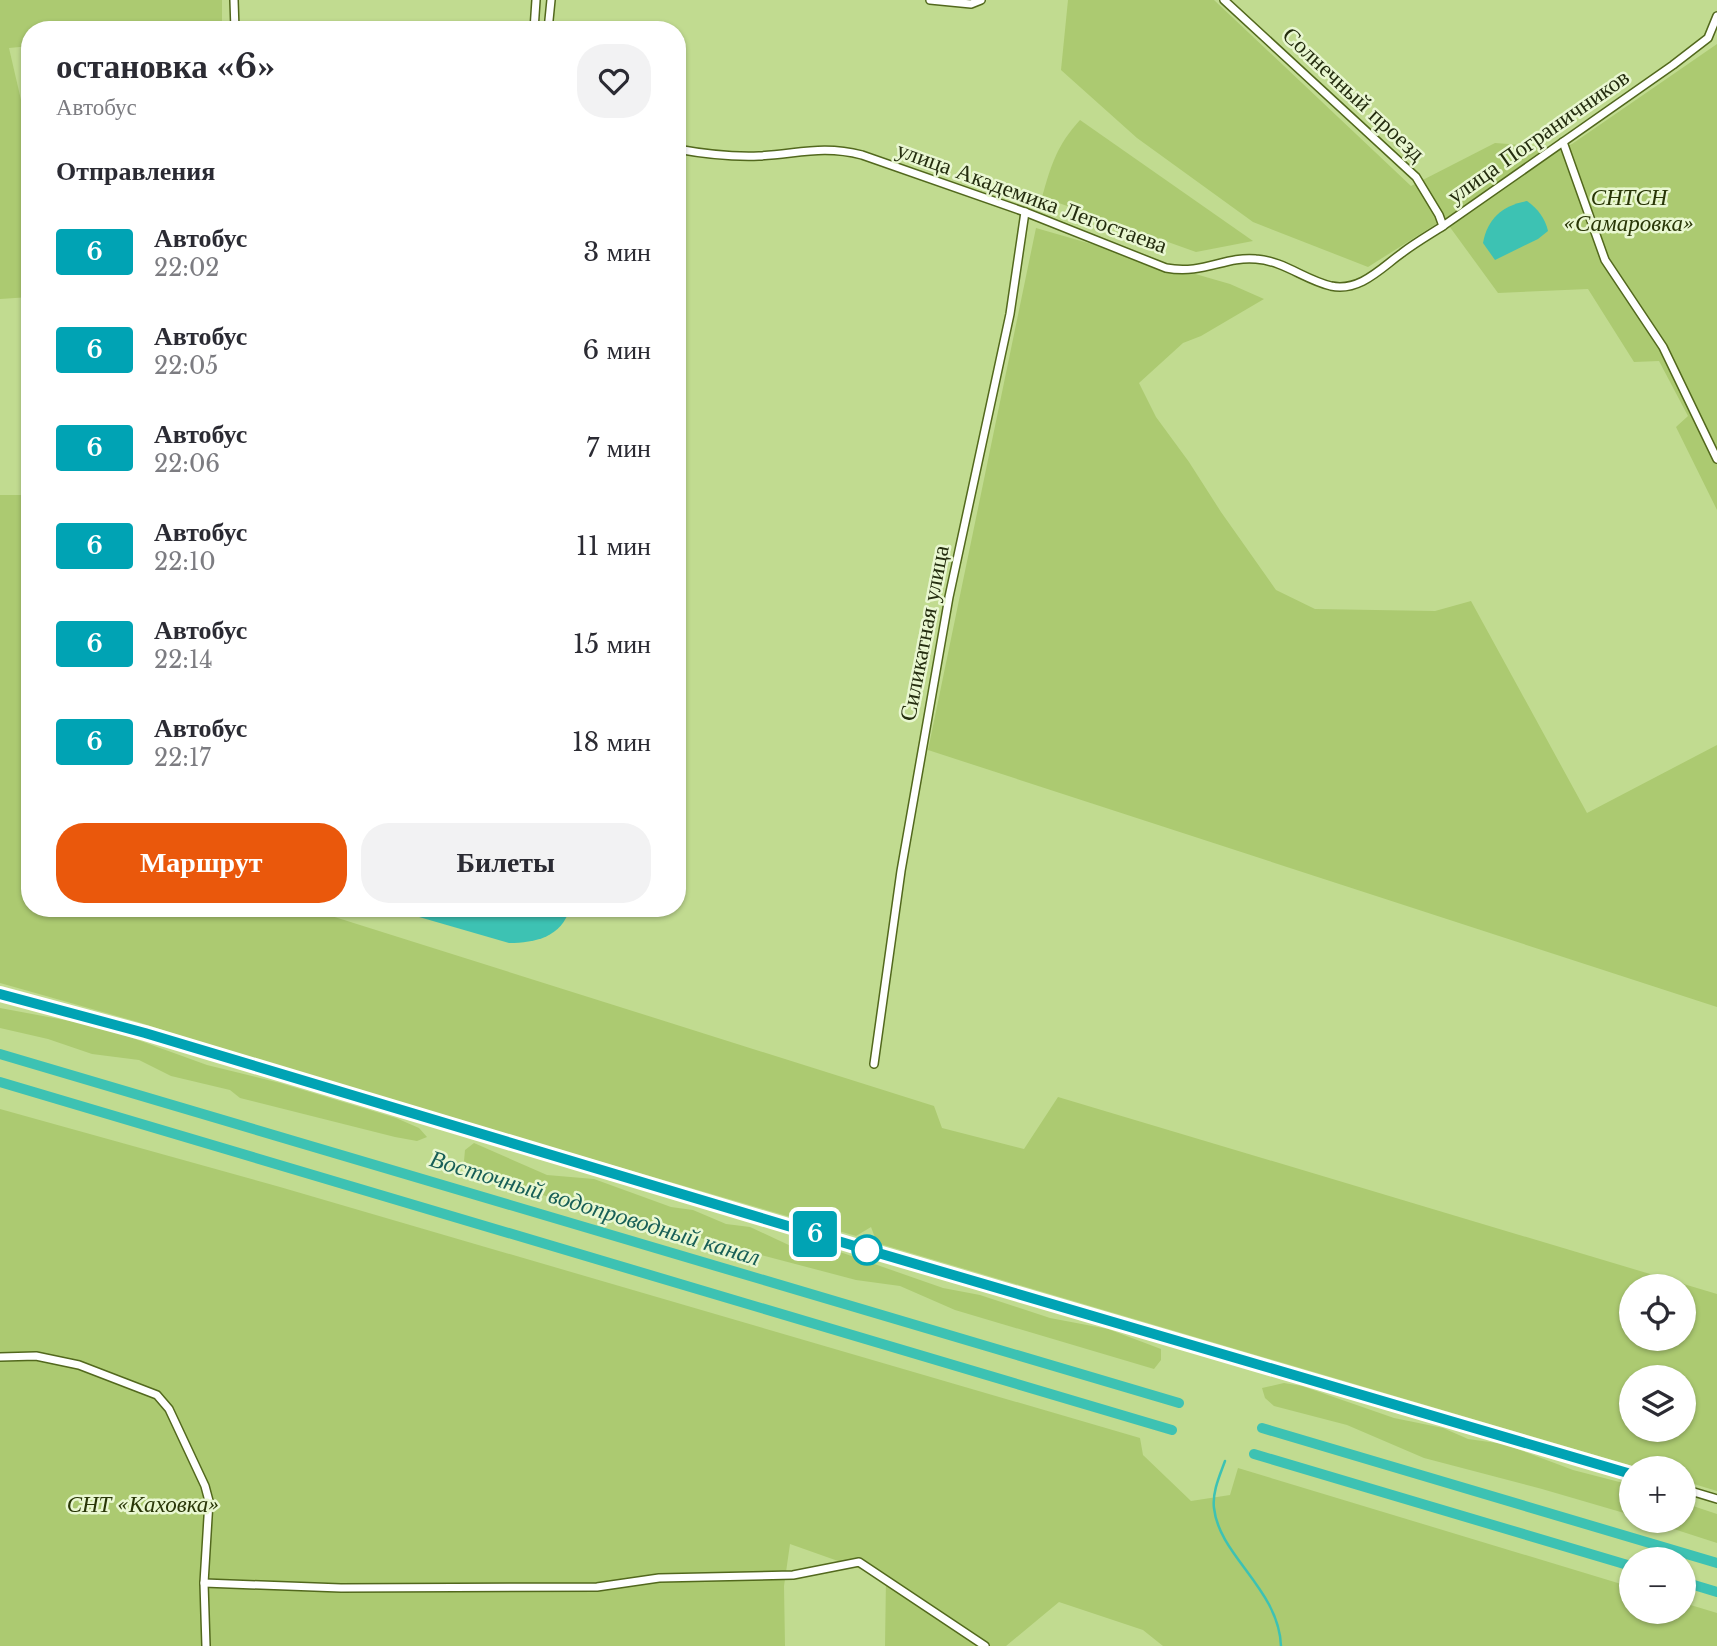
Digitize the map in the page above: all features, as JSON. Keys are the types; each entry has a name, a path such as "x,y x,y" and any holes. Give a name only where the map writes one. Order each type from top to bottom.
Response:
{"street":[{"path":"234,0 235,21"},
{"path":"535,21 536,0"},
{"path":"549,21 551,0"},
{"path":"930,0 971,4 981,0"},
{"name":"Солнечный проезд","path":"1224,0 1416,177 1443,226"},
{"name":"улица Пограничников","path":"1368,279 1403,251 1443,226 1708,38 1717,16"},
{"path":"1563,142 1605,260 1663,347 1717,459"},
{"name":"улица Академика Легостаева","path":"686,150 732,156 762,156 803,150 842,150 1025,212 1174,270 1202,269 1252,258 1283,265 1330,286 1353,285 1368,279"},
{"name":"Силикатная улица","path":"874,1064 901,872 949,597 1010,314 1025,212"},
{"path":"0,994 145,1033 868,1250 1619,1470"},
{"path":"0,1357 36,1356 79,1365 157,1395 169,1409 205,1486 209,1501 204,1583 206,1646"},
{"path":"1696,1493 1717,1499"},
{"path":"204,1583 302,1587 597,1587 659,1578 793,1575 859,1562 985,1646"}],"green space":[{"path":"0,0 222,0 222,21 21,21 21,47 9,48 21,100 21,298 0,299"},
{"name":"СНТСН «Самаровка»","path":"1068,0 1214,0 1411,186 1495,143 1562,148 1572,144 1717,44 1717,510 1676,427 1688,416 1659,361 1634,362 1588,289 1498,293 1444,219 1368,267 1253,222 1137,138 1061,70"},
{"path":"1080,120 1253,241 1196,252 1042,197 1056,156"},
{"path":"1036,228 1230,284 1264,299 1201,336 1183,343 1139,383 1156,417 1276,590 1315,609 1435,611 1471,601 1587,813 1717,745 1717,1007 928,750"},
{"path":"0,495 21,495 21,917 335,917 934,1106 942,1128 1024,1149 1058,1097 1650,1274 1619,1274 1619,1351 1696,1351 1696,1288 1717,1294 1717,1491 1696,1485 1696,1456 1619,1456 1619,1462 877,1243 871,1227 856,1236 302,1075 138,1022 0,983"},
{"path":"0,1008 102,1027 207,1065 280,1083 396,1118 419,1128 427,1137 417,1141 395,1137 240,1098 230,1090 171,1076 139,1060 92,1054 48,1039 0,1028"},
{"name":"СНТ «Каховка»","path":"0,1109 280,1187 1140,1438 1143,1455 1191,1501 1230,1495 1238,1468 1619,1583 1619,1624 1696,1624 1696,1607 1717,1613 1717,1646 1163,1646 1143,1630 1059,1602 1006,1646 885,1646 886,1578 790,1544 784,1586 785,1646 0,1646"},
{"path":"474,1143 547,1175 594,1179 671,1207 693,1210 726,1224 750,1227 793,1247 840,1252 943,1288 980,1295 1050,1318 1108,1329 1161,1349 1161,1360 1154,1369 955,1310 900,1286 856,1280 716,1243 616,1211 568,1202 510,1186 472,1169 464,1161 465,1150"},
{"path":"1284,1383 1302,1386 1394,1418 1443,1428 1468,1439 1504,1444 1573,1470 1619,1482 1619,1511 1424,1458 1347,1425 1274,1406 1265,1398 1262,1388"},
{"path":"1696,1507 1717,1514 1717,1543 1686,1533 1696,1533"}],"water":[{"path":"1527,201 1540,214 1548,231 1538,239 1495,260 1483,243 1488,227 1504,210"},
{"path":"419,917 566,917 554,932 538,940 509,943"}],"waterway":[{"name":"Восточный водопроводный канал","path":"0,1054 1179,1403"},
{"name":"Восточный водопроводный канал","path":"0,1082 1172,1430"},
{"name":"Восточный водопроводный канал","path":"1262,1428 1717,1563"},
{"name":"Восточный водопроводный канал","path":"1254,1454 1619,1562"},
{"path":"1225,1461 1214,1496 1218,1525 1226,1542 1270,1607 1278,1626 1281,1646"},
{"name":"Восточный водопроводный канал","path":"1696,1586 1717,1592"}],"bus line":[{"name":"6","path":"0,994 145,1033 868,1250 1619,1470"}]}
